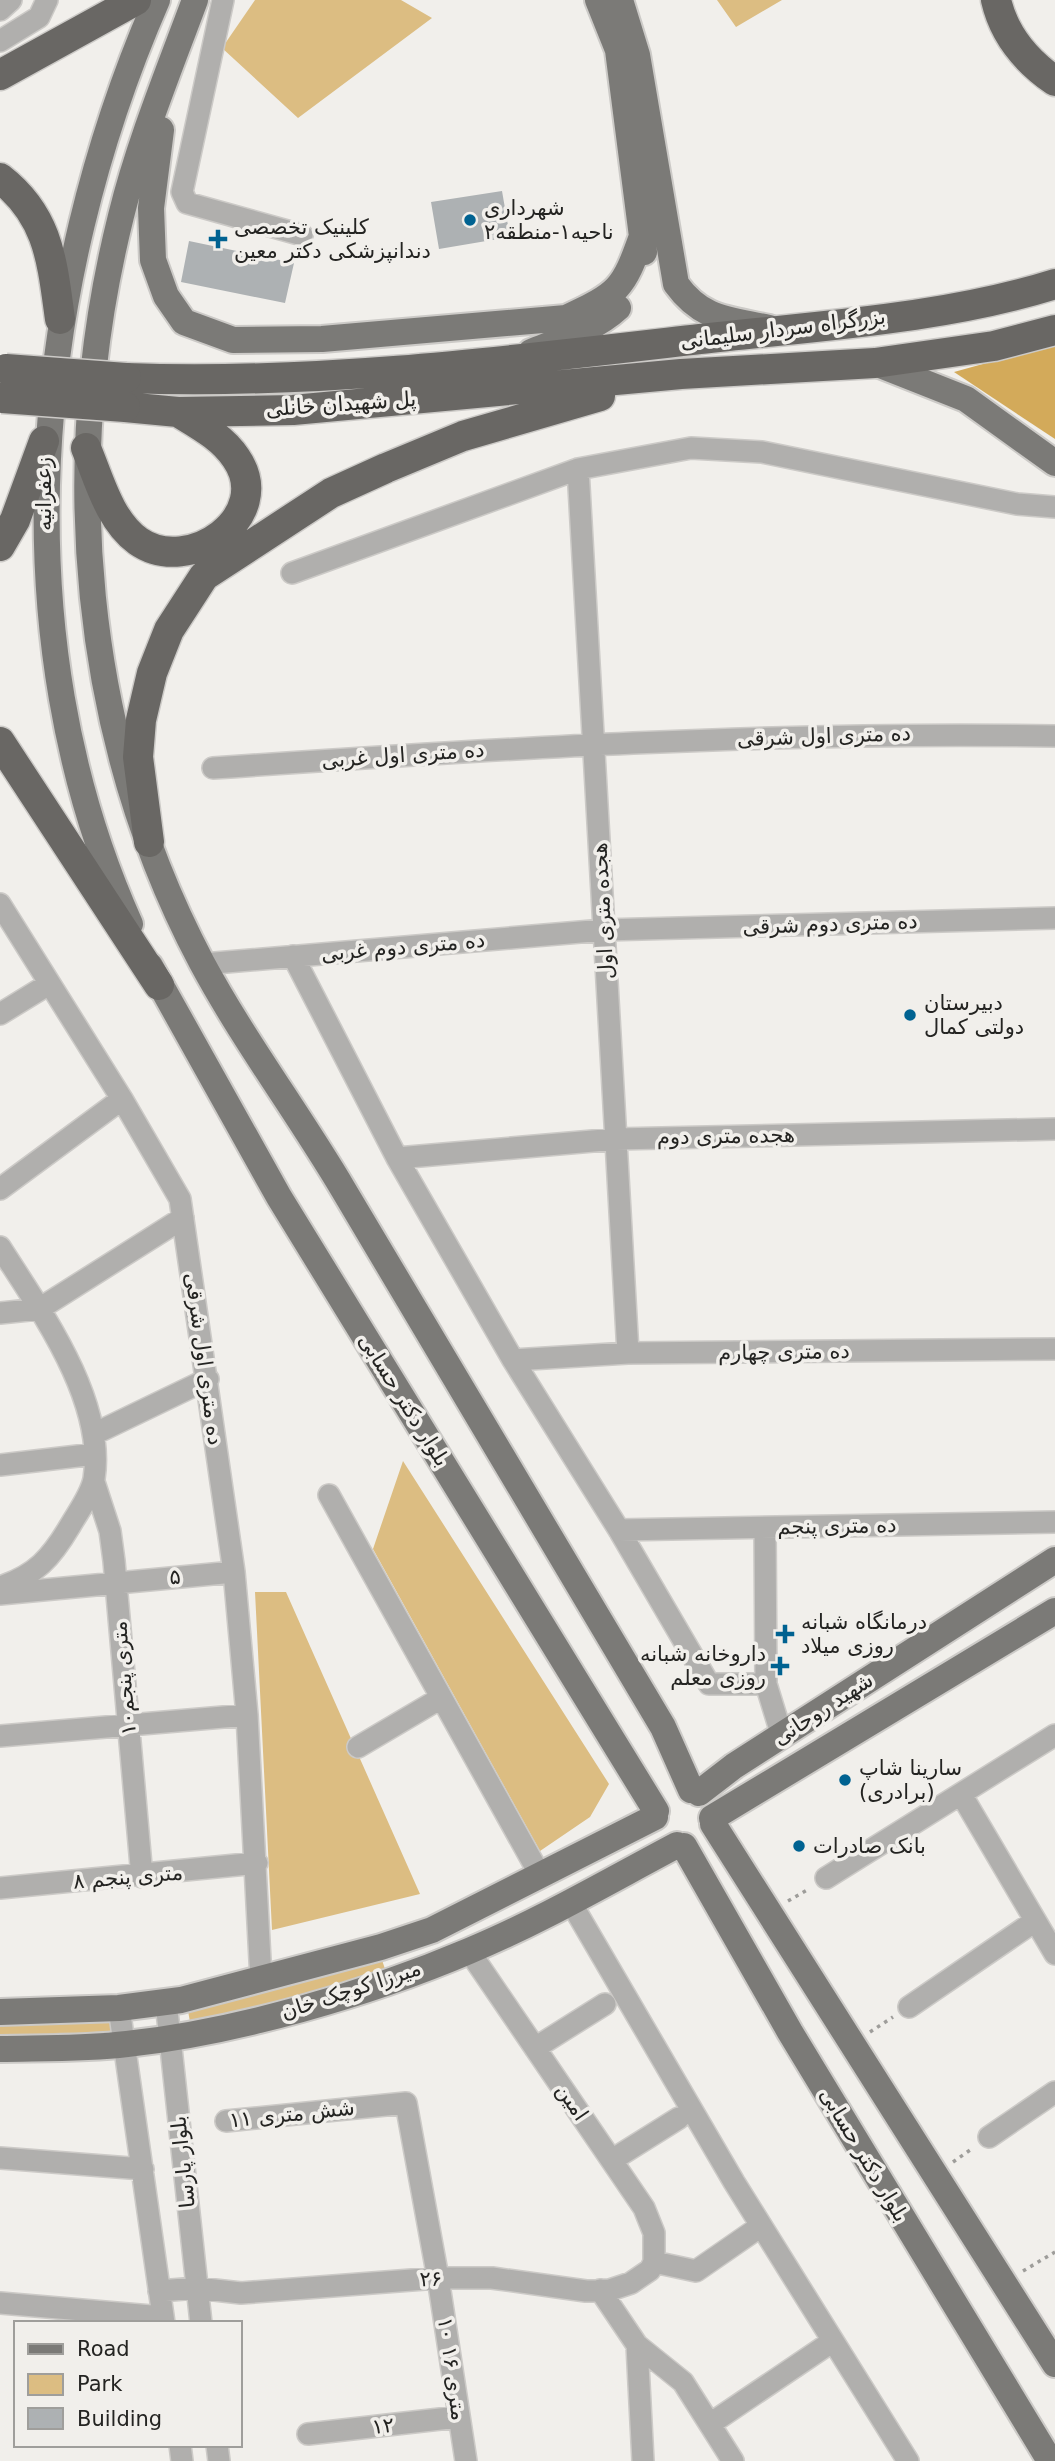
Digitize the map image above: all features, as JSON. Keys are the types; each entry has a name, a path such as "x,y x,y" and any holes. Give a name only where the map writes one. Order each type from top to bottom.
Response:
{"highway":[{"path":"0,75 136,0"},
{"path":"996,0 1000,19 1028,63 1055,81"},
{"path":"0,178 13,188 37,217 51,255 60,319"},
{"name":"بزرگراه سردار سلیمانی","path":"509,361 920,313 1055,284"},
{"name":"بزرگراه سردار سلیمانی","path":"681,374 875,363 993,346 1055,330"},
{"name":"پل شهیدان خانلی","path":"2,383 126,393 509,361"},
{"path":"149,842 138,757 141,720 152,673 169,630 204,576 331,493 395,464 513,420 681,374"},
{"name":"پل شهیدان خانلی","path":"126,393 178,412 293,410 681,374"},
{"path":"86,448 120,524 139,542 165,552 192,551 220,537 240,515 248,491 238,460 221,439 178,412"},
{"path":"0,546 16,520 44,441"},
{"path":"0,742 159,985"}],"main road":[{"name":"زعفرانیه","path":"157,0 131,59 86,197 60,319 44,441 43,521 56,677 85,809 104,862 159,985"},
{"name":"زعفرانیه","path":"195,0 122,212 103,301 86,448 86,520 90,582 103,670 120,744 149,842 203,964"},
{"path":"509,361 598,323 632,295 642,282 646,267 618,50 598,0"},
{"path":"620,0 637,55 676,285 689,303 709,315 781,330"},
{"path":"169,71 152,208 153,260 166,296 184,322 233,340 322,339 566,318 603,301 627,278 642,236"},
{"path":"875,363 966,399 1055,463"},
{"path":"203,964 332,1170 663,1727 695,1791 709,1803 713,1821 768,1912 1055,2364"},
{"name":"بلوار دکتر حسابی","path":"159,985 279,1197 655,1814"},
{"name":"شهید روحانی","path":"695,1791 1055,1560"},
{"name":"شهید روحانی","path":"713,1821 1055,1611"},
{"path":"695,1791 677,1789 668,1793 655,1814 661,1835 681,1845 704,1838 713,1821"},
{"name":"میرزا کوچک خان","path":"0,2012 120,2008 166,2002 381,1947 432,1930 655,1814"},
{"name":"بلوار دکتر حسابی","path":"681,1845 790,2032 1050,2461"},
{"name":"میرزا کوچک خان","path":"0,2049 125,2045 264,2019 458,1955 681,1845"},
{"path":"432,1930 458,1955"},
{"path":"381,1947 392,1978"}],"street":[{"path":"0,9 11,0"},
{"path":"0,41 39,17 47,0"},
{"path":"223,0 182,192 184,199 187,203 302,235"},
{"path":"292,573 578,469 691,448 762,452 1017,504 1055,507"},
{"name":"هجده متری اول","path":"578,469 628,1353"},
{"name":"ده متری اول شرقی","path":"594,743 922,734 1055,736"},
{"name":"ده متری اول غربی","path":"213,768 594,743"},
{"name":"ده متری اول شرقی","path":"0,904 122,1099 180,1199 234,1572 257,1863 261,1979"},
{"name":"ده متری دوم شرقی","path":"604,930 1055,918"},
{"name":"ده متری دوم غربی","path":"203,964 604,930"},
{"path":"293,956 397,1158 513,1360 619,1531 709,1684 766,1685"},
{"path":"0,1014 50,984"},
{"path":"0,1189 122,1099"},
{"name":"هجده متری دوم","path":"397,1158 616,1139 1055,1129"},
{"path":"0,1313 39,1309 183,1218"},
{"path":"0,1247 39,1309 81,1388 94,1444 94,1482 50,1559 0,1587"},
{"name":"ده متری چهارم","path":"513,1360 628,1353 1055,1349"},
{"path":"0,1465 94,1444 208,1379"},
{"name":"۱۰متری پنجم","path":"94,1482 110,1531 142,1877"},
{"path":"328,1495 540,1875"},
{"name":"ده متری پنجم","path":"619,1531 1055,1522"},
{"path":"765,1528 766,1685 782,1736"},
{"name":"۵","path":"0,1594 234,1572"},
{"path":"358,1747 441,1698"},
{"path":"0,1736 247,1715"},
{"path":"826,1878 1055,1735"},
{"path":"961,1794 1055,1954"},
{"name":"۸ متری پنجم","path":"0,1888 142,1877 257,1863"},
{"path":"569,1901 761,2226 907,2461"},
{"path":"909,2007 1035,1921"},
{"name":"امین","path":"458,1955 535,2048 644,2208 654,2233 654,2262"},
{"name":"بلوار پارسا","path":"166,2002 201,2321"},
{"path":"535,2048 605,2004"},
{"name":"بلوار پارسا","path":"120,2008 164,2320"},
{"path":"989,2137 1055,2092"},
{"name":"شش متری ۱۱","path":"226,2121 406,2103"},
{"name":"۱۰ متری ۱۶","path":"406,2103 438,2278 466,2461"},
{"path":"612,2160 679,2118"},
{"path":"0,2158 143,2169"},
{"path":"654,2262 696,2271 761,2226"},
{"name":"۲۶","path":"159,2291 197,2288 241,2293 438,2278 492,2278 586,2291 631,2283 649,2270 654,2262"},
{"path":"600,2290 637,2345 683,2382 733,2461"},
{"path":"0,2303 164,2320"},
{"path":"710,2424 833,2341"},
{"path":"637,2345 643,2461"},
{"name":"۱۲","path":"308,2434 458,2417"}],"path":[{"path":"768,1912 826,1878"},
{"path":"851,2044 909,2007"},
{"path":"934,2175 989,2137"},
{"path":"1003,2283 1055,2252"}],"green space":[{"path":"255,0 401,0 432,18 298,118 222,48"},
{"path":"717,0 782,0 736,27"},
{"path":"403,1461 609,1784 590,1817 540,1851 373,1549"},
{"path":"255,1592 286,1592 420,1894 272,1930"},
{"path":"378,1948 386,1972 191,2028 186,1999"},
{"path":"112,2008 118,2038 0,2040 0,2012"}],"shaded area":[{"path":"1055,344 1055,439 954,372"}],"building":[{"name":"شهرداری ناحیه۱-منطقه۲","path":"502,191 510,237 439,249 431,202"},
{"path":"189,241 294,263 285,303 181,282"}],"place":[{"name":"شهرداری ناحیه۱-منطقه۲","path":"470,220"},
{"name":"کلینیک تخصصی دندانپزشکی دکتر معین","path":"218,239"},
{"name":"دبیرستان دولتی کمال","path":"910,1015"},
{"name":"درمانگاه شبانه روزی میلاد","path":"785,1634"},
{"name":"داروخانه شبانه روزی معلم","path":"780,1666"},
{"name":"سارینا شاپ (برادری)","path":"845,1780"},
{"name":"بانک صادرات","path":"799,1846"}]}
